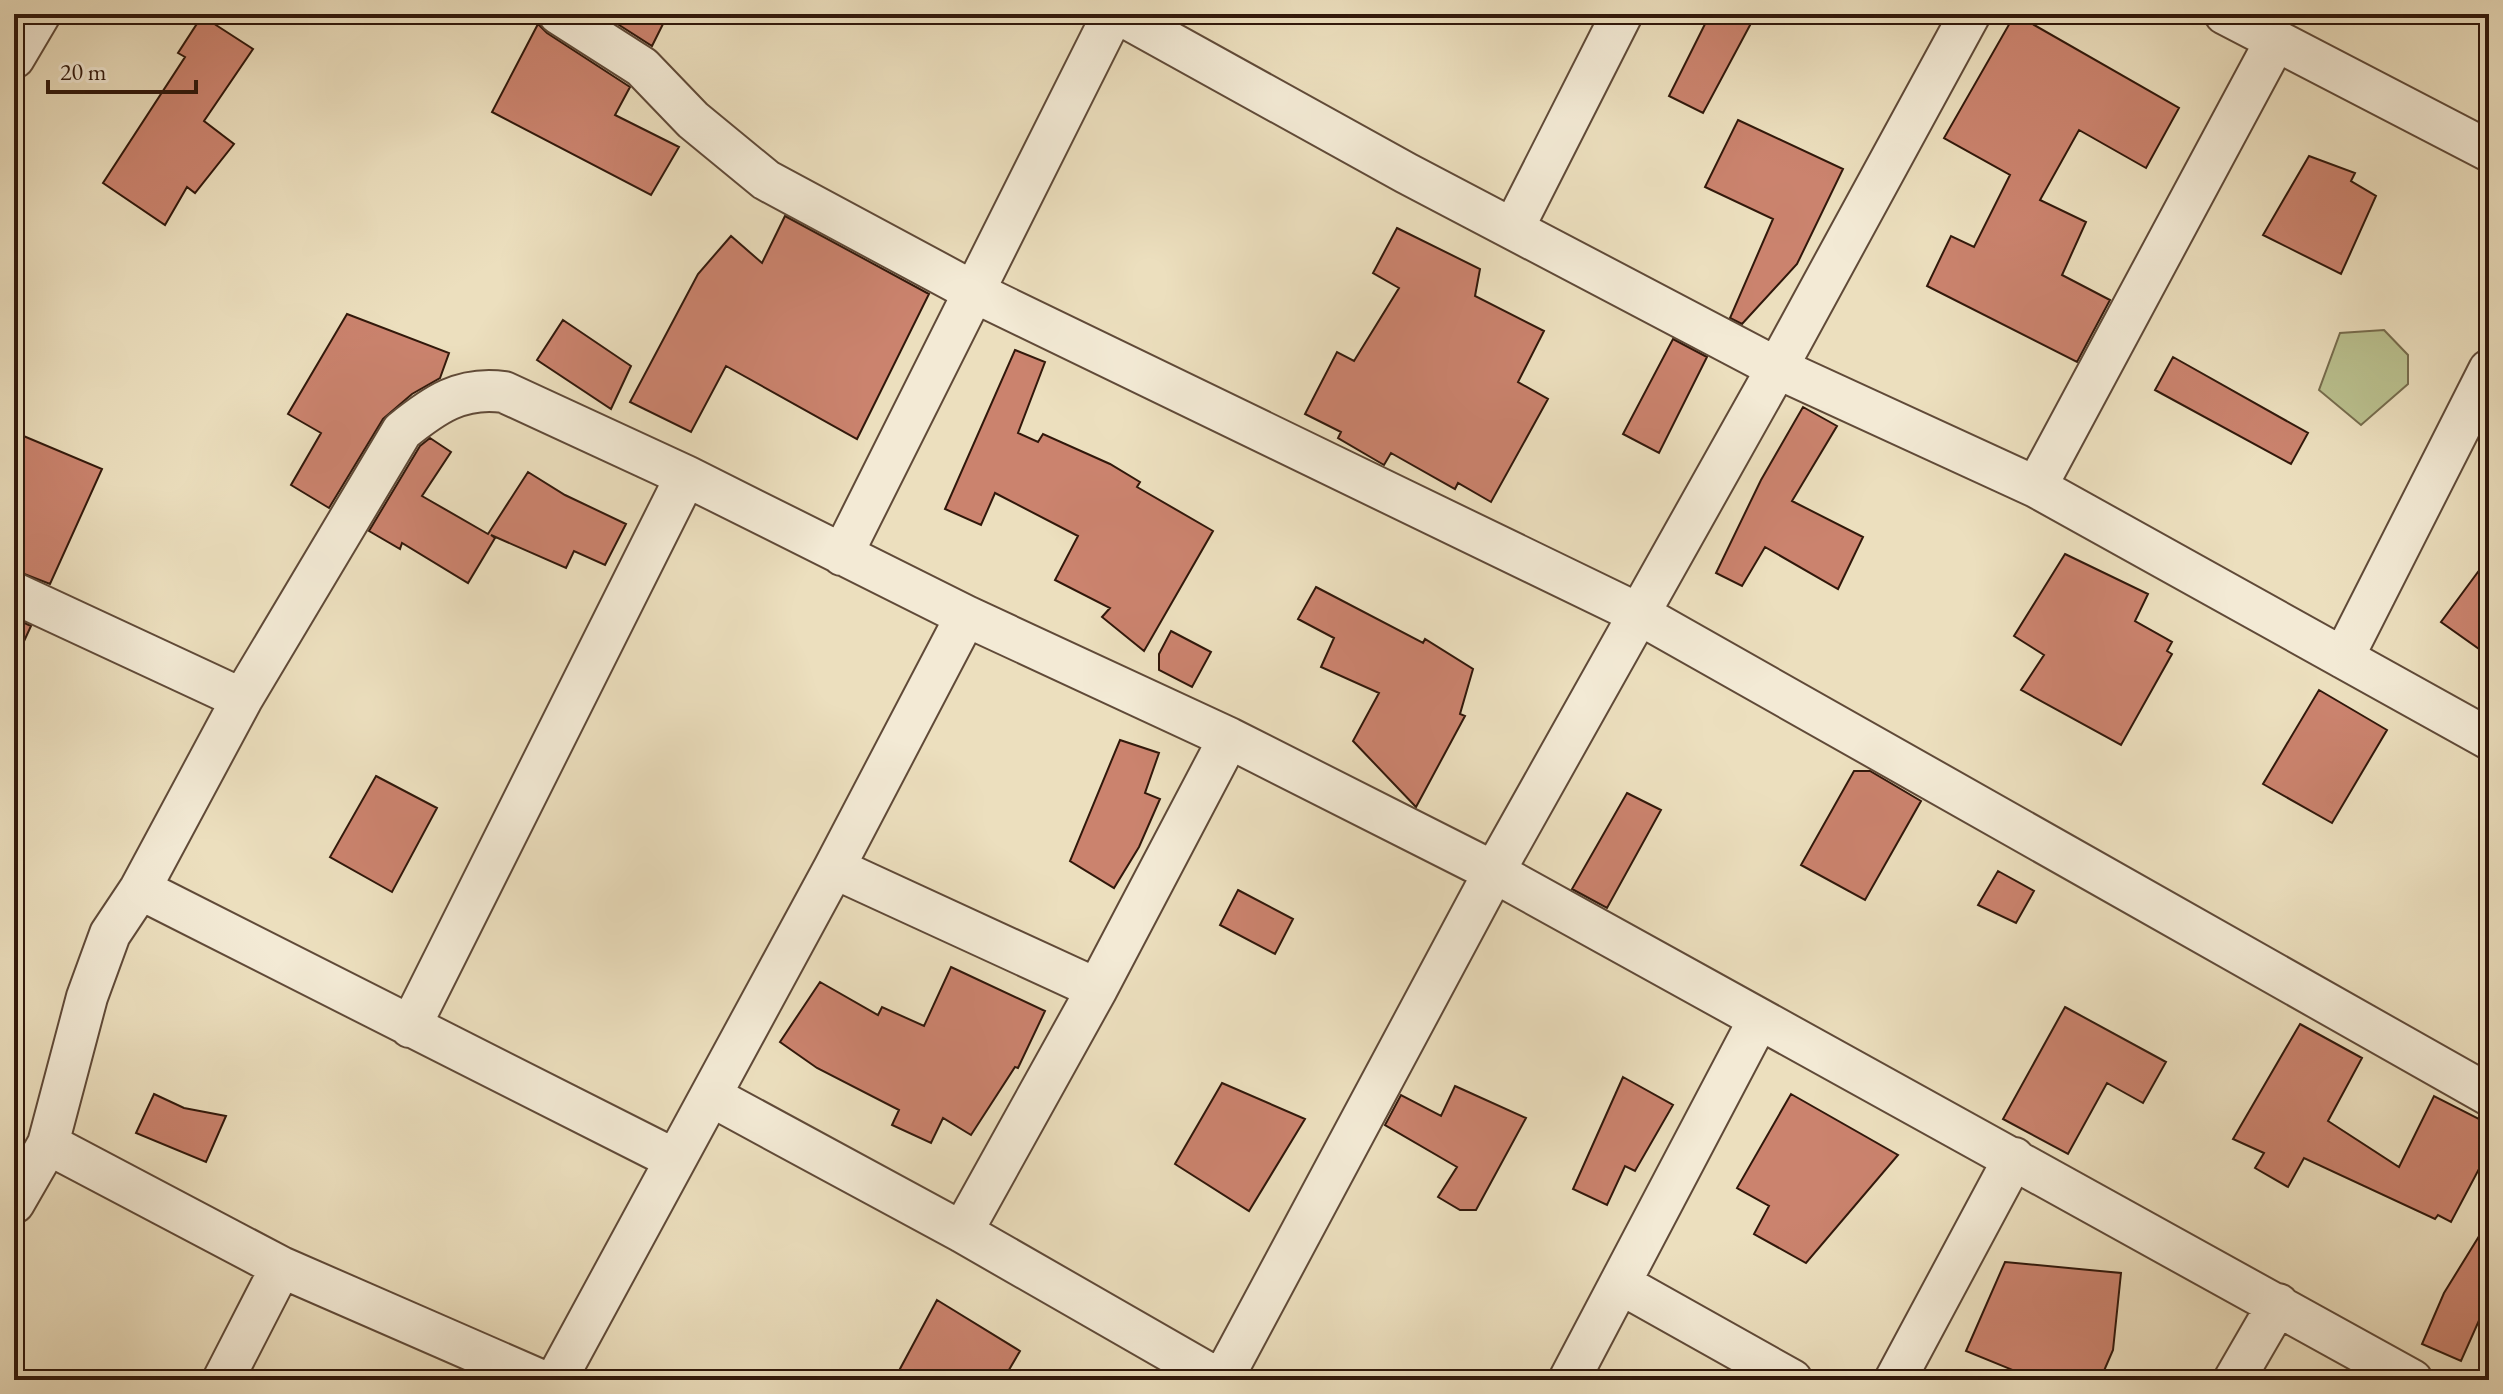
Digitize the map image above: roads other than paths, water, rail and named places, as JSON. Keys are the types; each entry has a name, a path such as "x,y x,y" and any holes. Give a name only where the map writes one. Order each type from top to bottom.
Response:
{"street":[{"path":"14,58 40,14"},
{"path":"559,14 642,67 693,120 766,180 976,293 1639,614 2489,1095"},
{"path":"842,555 976,293 1113,14"},
{"path":"1119,14 1513,229 1777,368 2036,487 2489,739"},
{"path":"1513,229 1622,14"},
{"path":"711,1096 962,1232 1221,1380 1494,872 1777,368 1970,14"},
{"path":"2225,14 2489,151"},
{"path":"2036,487 2276,40"},
{"path":"2343,658 2489,370"},
{"path":"14,1203 48,1144 87,997 110,934 140,889 242,699 402,431 429,409 454,396 481,389 504,392 686,476 966,616 1229,738 1494,872 2412,1380"},
{"path":"410,1027 686,476"},
{"path":"14,593 242,699"},
{"path":"556,1380 834,868 966,616"},
{"path":"962,1232 1097,989 1229,738"},
{"path":"834,868 1097,989"},
{"path":"140,889 674,1159"},
{"path":"1569,1380 1759,1019"},
{"path":"48,1144 281,1267 540,1380"},
{"path":"1895,1380 2014,1158"},
{"path":"223,1380 281,1267"},
{"path":"1621,1284 1792,1380"},
{"path":"2234,1380 2278,1304"}]}
